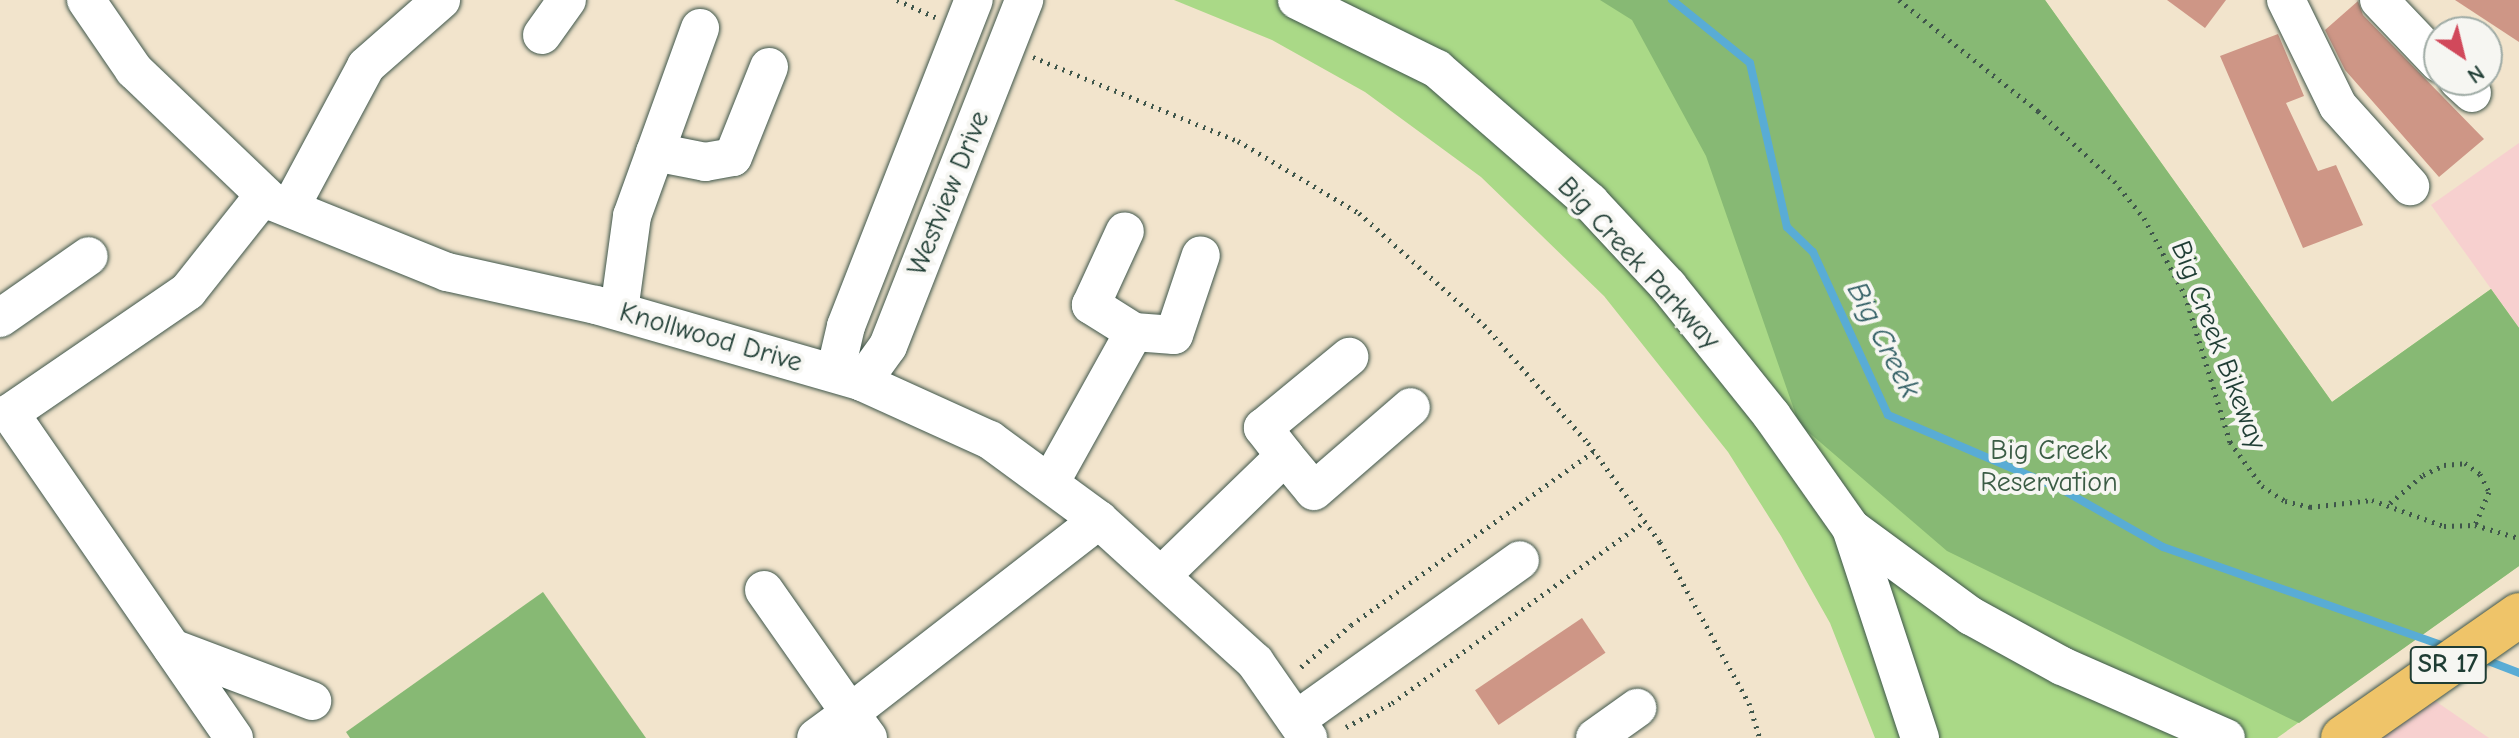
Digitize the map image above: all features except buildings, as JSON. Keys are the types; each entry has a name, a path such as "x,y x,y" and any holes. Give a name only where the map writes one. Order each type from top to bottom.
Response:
{"main road":[{"name":"SR 17","path":"2361,727 2519,615"}],"street":[{"name":"Knollwood Drive","path":"86,0 134,70 277,202 447,272 619,311 848,378 990,440 1099,520 1162,575 1255,662 1316,729"},
{"path":"234,738 5,406 188,291 277,202 366,66 441,0"},
{"path":"542,35 567,0"},
{"name":"Westview Drive","path":"848,378 888,346 1024,0"},
{"name":"Big Creek Parkway","path":"1297,0 1437,69 1590,202 1677,298 1851,528 1971,616 2062,666 2226,738"},
{"path":"2286,0 2338,106 2410,186"},
{"path":"2379,0 2423,46"},
{"path":"619,311 632,216 700,28"},
{"path":"963,29 1001,59"},
{"name":"Westview Drive","path":"848,378 846,326 963,29"},
{"path":"655,152 705,162 733,157 769,67"},
{"path":"892,208 935,223"},
{"path":"1125,231 1091,305 1134,332 1174,335 1201,255"},
{"path":"0,318 89,256"},
{"path":"1050,483 1134,332"},
{"path":"1349,357 1263,428 1314,491 1411,407"},
{"path":"1162,575 1285,456"},
{"path":"816,738 859,725 1099,520"},
{"name":"Big Creek Parkway","path":"1851,528 1920,738"},
{"path":"1316,729 1520,560"},
{"path":"764,590 859,725"},
{"path":"172,648 312,701"},
{"path":"1595,738 1637,708"}],"path":[{"path":"897,0 963,29"},
{"name":"Big Creek Bikeway","path":"1899,0 2071,141 2144,218 2185,295 2230,442 2262,486 2285,501 2310,507 2349,499 2390,503 2444,526 2475,525 2519,538"},
{"path":"1001,59 1238,141 1359,213 1484,325 1594,451 1645,521 1749,703 1760,738"},
{"path":"1301,667 1351,625 1594,451"},
{"path":"2390,503 2423,475 2444,465 2465,463 2480,474 2489,492 2475,525"},
{"path":"1316,729 1392,703 1645,521"}],"shaded area":[{"path":"2519,143 2519,328 2431,205"},
{"path":"2431,698 2489,738 2377,738"}],"green space":[{"name":"Big Creek Reservation","path":"1174,0 2045,0 2332,402 2491,289 2519,328 2519,566 2277,738 1875,738 1830,623 1781,536 1728,452 1604,296 1481,177 1365,92 1272,40"},
{"name":"Big Creek Reservation","path":"1600,0 2045,0 2332,402 2491,289 2519,328 2519,566 2299,723 1947,551 1799,424 1706,156 1632,20"},
{"path":"543,592 646,738 350,738 346,732"}],"waterway":[{"name":"Big Creek","path":"1672,0 1750,63 1787,227 1813,252 1888,415 2063,490 2163,547 2447,647"},
{"name":"Big Creek","path":"2483,659 2519,673"}]}
